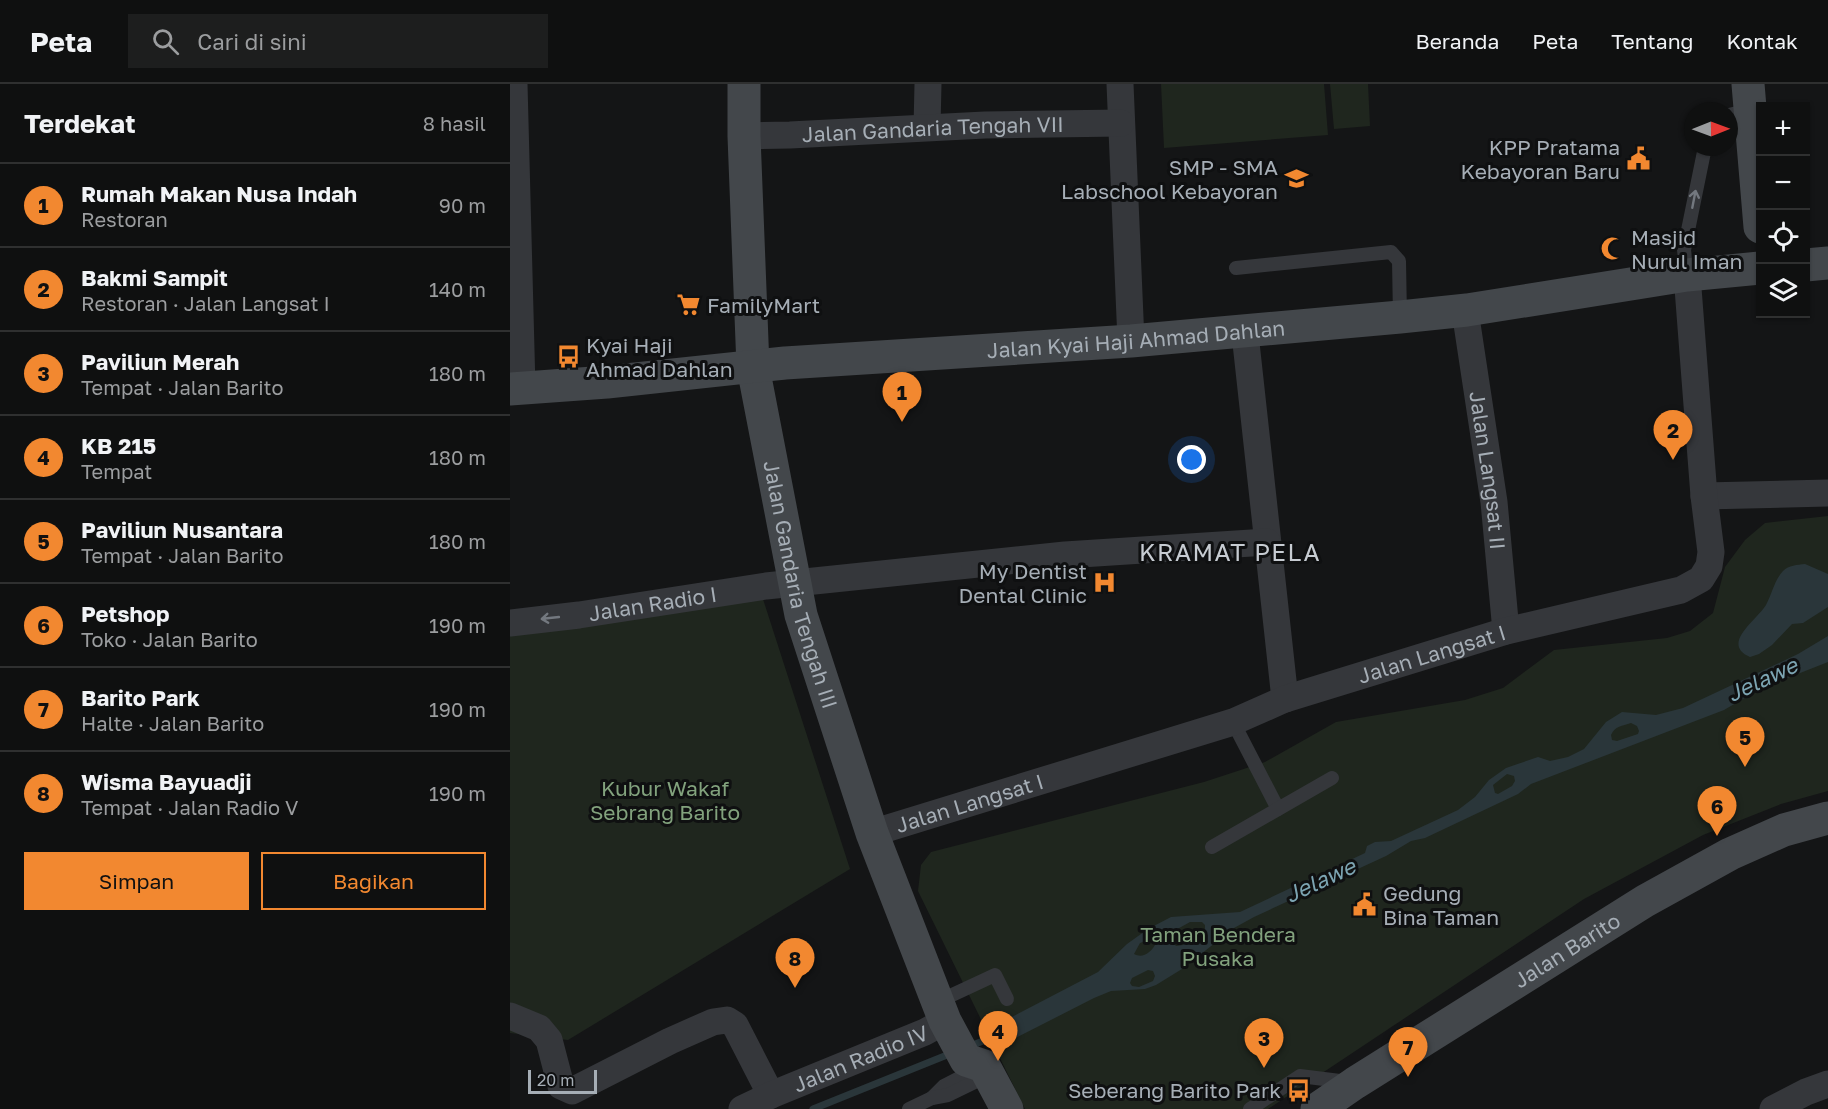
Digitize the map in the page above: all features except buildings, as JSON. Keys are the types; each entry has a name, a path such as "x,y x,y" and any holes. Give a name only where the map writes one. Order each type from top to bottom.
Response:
{"main road":[{"name":"Jalan Gandaria Tengah III","path":"744,84 753,367 801,615 872,833 965,1059 1007,1109"},
{"path":"1742,103 1756,167 1760,210"},
{"path":"1810,265 1828,263"},
{"name":"Jalan Kyai Haji Ahmad Dahlan","path":"516,388 607,382 785,363 1247,332 1467,310 1687,275 1756,268"},
{"name":"Jalan Barito","path":"1317,1109 1349,1096 1645,901 1730,854 1784,830 1828,818"}],"street":[{"path":"514,84 516,388"},
{"path":"927,127 928,84"},
{"path":"1120,84 1131,341"},
{"name":"Jalan Gandaria Tengah VII","path":"744,136 927,127 1121,123"},
{"name":"Jalan Langsat I","path":"872,833 1233,722 1285,699 1506,631 1681,590 1701,579 1709,566 1711,552 1704,496 1687,275"},
{"name":"Jalan Langsat II","path":"1467,310 1467,324 1494,502 1506,631"},
{"path":"1247,332 1246,343 1285,699"},
{"path":"1704,496 1828,493"},
{"name":"Jalan Radio I","path":"510,623 579,615 751,587 1065,555 1267,542"},
{"path":"510,1016 539,1028 549,1040 561,1086 572,1091 670,1041 713,1022 727,1020 735,1025 771,1095"},
{"name":"Jalan Radio IV","path":"742,1109 925,1032 965,1059"},
{"path":"1773,1109 1806,1092 1828,1084"}],"lane":[{"path":"1687,275 1684,250 1703,156"},
{"path":"1236,268 1391,252 1399,261 1400,317"},
{"path":"1233,722 1278,809"},
{"path":"1212,847 1332,778"},
{"path":"909,1109 932,1098 948,1095 965,1059 995,975 1007,999"},
{"path":"1250,1109 1300,1076 1349,1096"}],"green space":[{"path":"1161,84 1324,84 1328,135 1164,148"},
{"path":"1330,84 1368,84 1370,126 1334,129"},
{"name":"Taman Bendera Pusaka","path":"1828,516 1828,791 1781,804 1703,835 1584,899 1268,1109 1025,1109 918,891 921,865 931,852 1204,782 1265,762 1336,722 1465,700 1503,688 1554,650 1667,638 1690,631 1713,613 1725,567 1745,540 1765,523"},
{"name":"Kubur Wakaf Sebrang Barito","path":"762,596 850,869 568,1040 510,1033 510,633"}],"water":[{"path":"1805,564 1828,574 1828,607 1803,623 1792,624 1772,645 1759,654 1750,657 1742,652 1739,646 1743,632 1766,605 1780,575 1788,568"},
{"path":"1828,636 1828,662 1760,689 1724,710 1531,784 1518,794 1425,838 1411,841 1386,856 1234,928 1182,969 1156,985 1145,989 1111,991 996,1048 987,1030 1098,972 1127,944 1148,929 1171,917 1240,912 1365,853 1367,846 1375,842 1391,841 1458,810 1475,797 1489,780 1506,768 1538,757 1550,761 1568,757 1584,749 1606,722 1622,712 1656,715 1683,708 1798,654","holes":["1631,723 1637,726 1639,731 1638,734 1617,741 1612,740 1611,735 1619,727","1507,774 1514,776 1515,781 1512,786 1498,794 1495,793 1493,785","1190,922 1202,922 1205,925 1205,932 1193,934 1183,945 1176,946 1172,942 1172,932","1148,940 1154,941 1155,945 1146,954 1141,956 1134,954 1140,943","1148,970 1153,971 1155,976 1153,981 1139,987 1132,986 1130,983 1132,978"]}],"waterway":[{"name":"Jelawe","path":"968,1047 1000,1034"},
{"name":"Jelawe","path":"813,1109 952,1053"}],"place":[{"name":"KPP Pratama Kebayoran Baru","path":"1638,159"},
{"name":"SMP - SMA Labschool Kebayoran","path":"1296,179"},
{"name":"Masjid Nurul Iman","path":"1613,249"},
{"name":"FamilyMart","path":"689,305"},
{"name":"Kyai Haji Ahmad Dahlan","path":"568,357"},
{"name":"Rumah Makan Nusa Indah","path":"902,422"},
{"name":"Bakmi Sampit","path":"1673,460"},
{"name":"My Dentist Dental Clinic","path":"1105,583"},
{"name":"Paviliun Nusantara","path":"1745,767"},
{"name":"Petshop","path":"1717,836"},
{"name":"Gedung Bina Taman","path":"1365,905"},
{"name":"Wisma Bayuadji","path":"795,988"},
{"name":"KB 215","path":"998,1061"},
{"name":"Paviliun Merah","path":"1264,1068"},
{"name":"Barito Park","path":"1408,1077"},
{"name":"Seberang Barito Park","path":"1299,1090"}],"district":[{"name":"KRAMAT PELA","path":"1230,551"}]}
